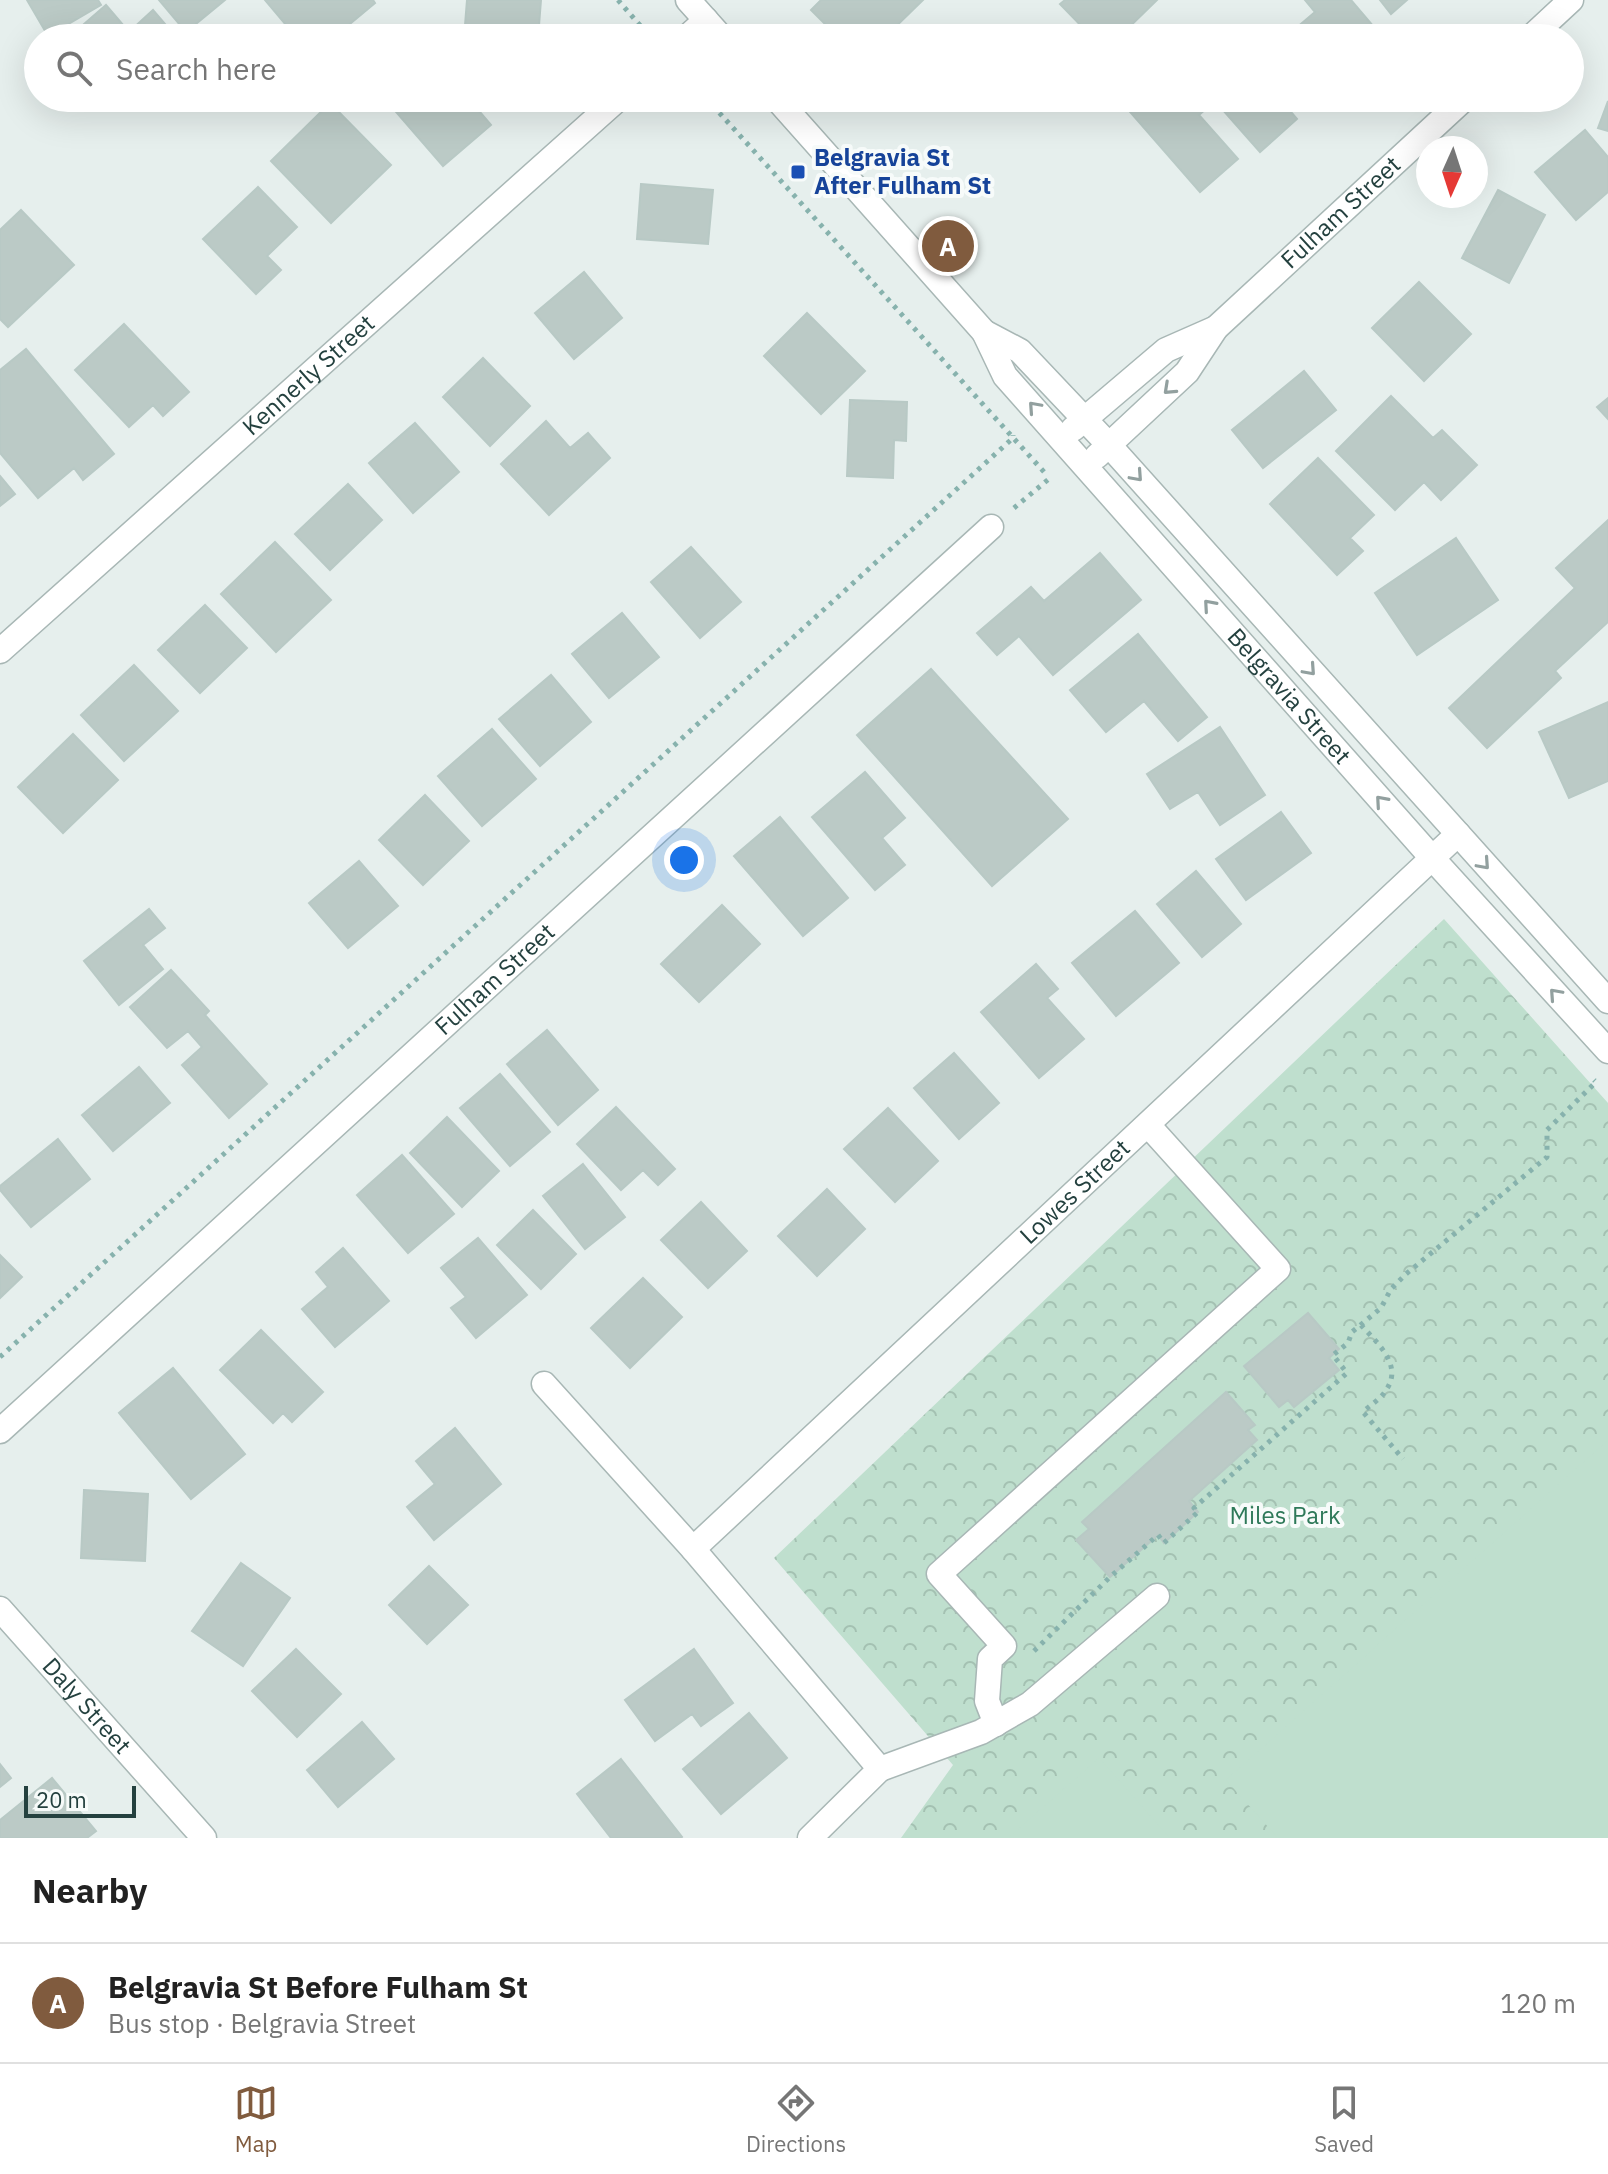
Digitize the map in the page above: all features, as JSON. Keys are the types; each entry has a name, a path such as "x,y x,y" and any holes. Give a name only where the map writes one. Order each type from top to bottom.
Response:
{"street":[{"path":"688,0 710,24"},
{"path":"1545,24 1571,0"},
{"name":"Kennerly Street","path":"0,651 603,112"},
{"name":"Belgravia Street","path":"788,112 984,332 1005,376 1433,859 1608,1051"},
{"name":"Fulham Street","path":"1086,465 1187,372 1216,328 1450,112"},
{"name":"Fulham Street","path":"1062,439 1166,350 1216,328"},
{"name":"Belgravia Street","path":"984,332 1020,351 1109,445 1608,1001"},
{"name":"Fulham Street","path":"0,1431 991,527"},
{"name":"Lowes Street","path":"693,1549 1458,834"},
{"path":"996,1724 987,1701 990,1659 1004,1646 939,1574 1278,1269 1148,1125"},
{"path":"544,1384 693,1549 880,1769"},
{"path":"810,1838 880,1769 981,1732 1030,1704 1157,1596"},
{"name":"Daly Street","path":"0,1609 204,1838"}],"path":[{"path":"618,0 639,24"},
{"path":"719,112 1050,478 991,527"},
{"path":"0,1357 1013,438 1014,428"},
{"path":"1030,1655 1158,1535 1164,1543 1198,1512 1194,1508 1347,1373 1333,1355 1348,1343 1352,1332 1381,1308 1391,1289 1547,1157 1547,1130 1596,1082 1586,1070"},
{"path":"1361,1325 1385,1353 1391,1368 1387,1390 1363,1412 1403,1459"}],"green space":[{"name":"Miles Park","path":"1444,919 1608,1103 1608,1838 901,1838 953,1765 774,1558"},
{"path":"1608,1440 1608,1838 1278,1838 1226,1780"},
{"path":"1099,1758 1170,1838 1008,1838"}],"building":[{"path":"27,0 98,0 101,5 69,24 41,24"},
{"path":"159,0 225,0 196,24 179,24"},
{"path":"265,0 373,0 375,3 350,24 285,24"},
{"path":"467,0 541,0 539,24 465,24"},
{"path":"821,0 923,0 898,24 825,24 811,10"},
{"path":"1065,0 1157,0 1132,24 1079,24 1060,4"},
{"path":"1305,0 1351,0 1371,24 1301,24 1315,12"},
{"path":"1380,0 1407,0 1391,14"},
{"path":"106,5 122,24 84,24"},
{"path":"153,10 165,24 138,24"},
{"path":"1608,101 1608,131 1598,128"},
{"path":"321,112 339,112 391,165 331,223 271,161"},
{"path":"396,112 480,112 491,125 443,166"},
{"path":"1130,112 1202,112 1199,115 1238,159 1200,192"},
{"path":"1225,112 1291,112 1297,119 1260,152"},
{"path":"1585,130 1608,157 1608,192 1576,220 1535,172"},
{"path":"641,184 713,190 708,244 637,239"},
{"path":"258,187 297,227 267,256 281,270 256,294 203,239"},
{"path":"1498,190 1545,215 1509,283 1462,258"},
{"path":"21,210 74,265 8,327 0,319 0,230"},
{"path":"584,272 622,318 574,359 535,313"},
{"path":"1419,282 1471,334 1424,381 1372,328"},
{"path":"807,313 865,371 821,414 764,356"},
{"path":"124,324 189,392 163,416 153,405 129,427 75,370"},
{"path":"26,349 114,454 83,480 74,468 38,498 0,453 0,370"},
{"path":"483,358 530,406 490,446 443,397"},
{"path":"1304,371 1336,410 1263,468 1232,430"},
{"path":"1391,396 1433,438 1442,430 1477,465 1441,500 1424,482 1395,510 1336,451"},
{"path":"1608,398 1608,419 1597,407"},
{"path":"850,400 907,402 906,441 894,440 893,478 847,476"},
{"path":"546,421 570,448 588,433 610,458 549,515 501,464"},
{"path":"415,423 459,472 413,513 369,463"},
{"path":"1318,458 1374,515 1350,538 1363,551 1337,575 1270,504"},
{"path":"0,476 15,494 0,506"},
{"path":"348,484 382,520 330,570 295,534"},
{"path":"1608,520 1608,622 1555,671 1561,678 1487,748 1449,708 1575,588 1556,568"},
{"path":"1456,538 1498,600 1417,655 1375,593"},
{"path":"275,542 331,600 276,652 221,594"},
{"path":"691,547 741,602 700,638 651,582"},
{"path":"1100,553 1141,600 1053,675 1019,636 997,655 977,633 1031,587 1044,601"},
{"path":"205,605 247,648 200,693 158,650"},
{"path":"622,613 659,657 609,698 572,654"},
{"path":"1138,634 1207,717 1178,741 1144,701 1106,732 1070,690"},
{"path":"134,665 178,711 124,761 81,715"},
{"path":"931,669 1068,819 992,886 857,735"},
{"path":"551,675 591,722 540,766 499,719"},
{"path":"1608,702 1608,781 1569,798 1539,732"},
{"path":"1220,727 1265,795 1220,825 1198,792 1170,809 1147,774"},
{"path":"492,729 536,779 482,826 438,776"},
{"path":"73,734 118,780 63,833 18,787"},
{"path":"865,772 905,818 882,838 905,865 875,890 812,817"},
{"path":"425,795 469,841 423,885 379,840"},
{"path":"1281,812 1311,853 1246,900 1216,859"},
{"path":"780,817 848,898 803,936 734,856"},
{"path":"359,861 398,906 348,948 309,903"},
{"path":"1196,871 1241,924 1202,957 1157,904"},
{"path":"722,905 760,944 699,1002 661,964"},
{"path":"149,909 165,928 143,945 163,969 119,1005 84,961"},
{"path":"1135,911 1179,963 1116,1016 1072,963"},
{"path":"1036,964 1058,989 1047,998 1084,1039 1039,1078 981,1012"},
{"path":"171,970 209,1011 205,1015 267,1084 229,1118 182,1065 202,1047 188,1031 167,1048 130,1007"},
{"path":"547,1030 598,1090 558,1125 507,1064"},
{"path":"954,1053 999,1103 959,1139 914,1088"},
{"path":"139,1067 170,1103 113,1151 82,1115"},
{"path":"500,1074 550,1132 510,1166 460,1108"},
{"path":"616,1107 675,1169 658,1185 643,1170 621,1190 577,1144"},
{"path":"888,1108 938,1161 895,1202 844,1149"},
{"path":"447,1117 499,1171 462,1207 410,1153"},
{"path":"58,1139 90,1179 31,1227 0,1190 0,1186"},
{"path":"402,1155 454,1214 408,1253 357,1195"},
{"path":"583,1164 625,1217 585,1249 543,1196"},
{"path":"827,1189 865,1229 817,1276 778,1236"},
{"path":"701,1202 747,1251 708,1288 661,1240"},
{"path":"533,1210 576,1254 541,1289 497,1245"},
{"path":"478,1238 527,1295 476,1338 451,1308 466,1297 441,1268"},
{"path":"343,1248 389,1301 335,1347 302,1309 328,1287 316,1272"},
{"path":"0,1255 22,1277 0,1298"},
{"path":"643,1278 682,1317 630,1368 591,1328"},
{"path":"1308,1313 1339,1349 1329,1358 1339,1370 1294,1407 1288,1400 1279,1407 1244,1366"},
{"path":"261,1330 323,1392 292,1422 283,1413 273,1423 220,1370"},
{"path":"173,1368 245,1454 191,1499 119,1413"},
{"path":"1226,1392 1255,1425 1248,1430 1257,1440 1189,1501 1198,1512 1164,1543 1158,1535 1110,1577 1076,1540 1089,1529 1082,1522"},
{"path":"455,1428 501,1484 434,1540 407,1507 435,1484 416,1461"},
{"path":"84,1490 148,1494 145,1561 81,1558"},
{"path":"241,1563 290,1598 243,1666 192,1631"},
{"path":"429,1566 468,1605 427,1644 389,1605"},
{"path":"296,1649 341,1694 297,1737 252,1691"},
{"path":"694,1649 733,1703 701,1726 692,1714 655,1741 625,1700"},
{"path":"749,1713 787,1758 721,1814 683,1769"},
{"path":"362,1722 394,1759 338,1807 307,1770"},
{"path":"621,1759 681,1838 611,1838 577,1794"},
{"path":"0,1764 11,1778 0,1787"},
{"path":"52,1778 96,1831 87,1838 0,1838 0,1820"}],"place":[{"name":"Belgravia St After Fulham St","path":"798,172"},
{"name":"Belgravia St Before Fulham St","path":"948,246"}]}
